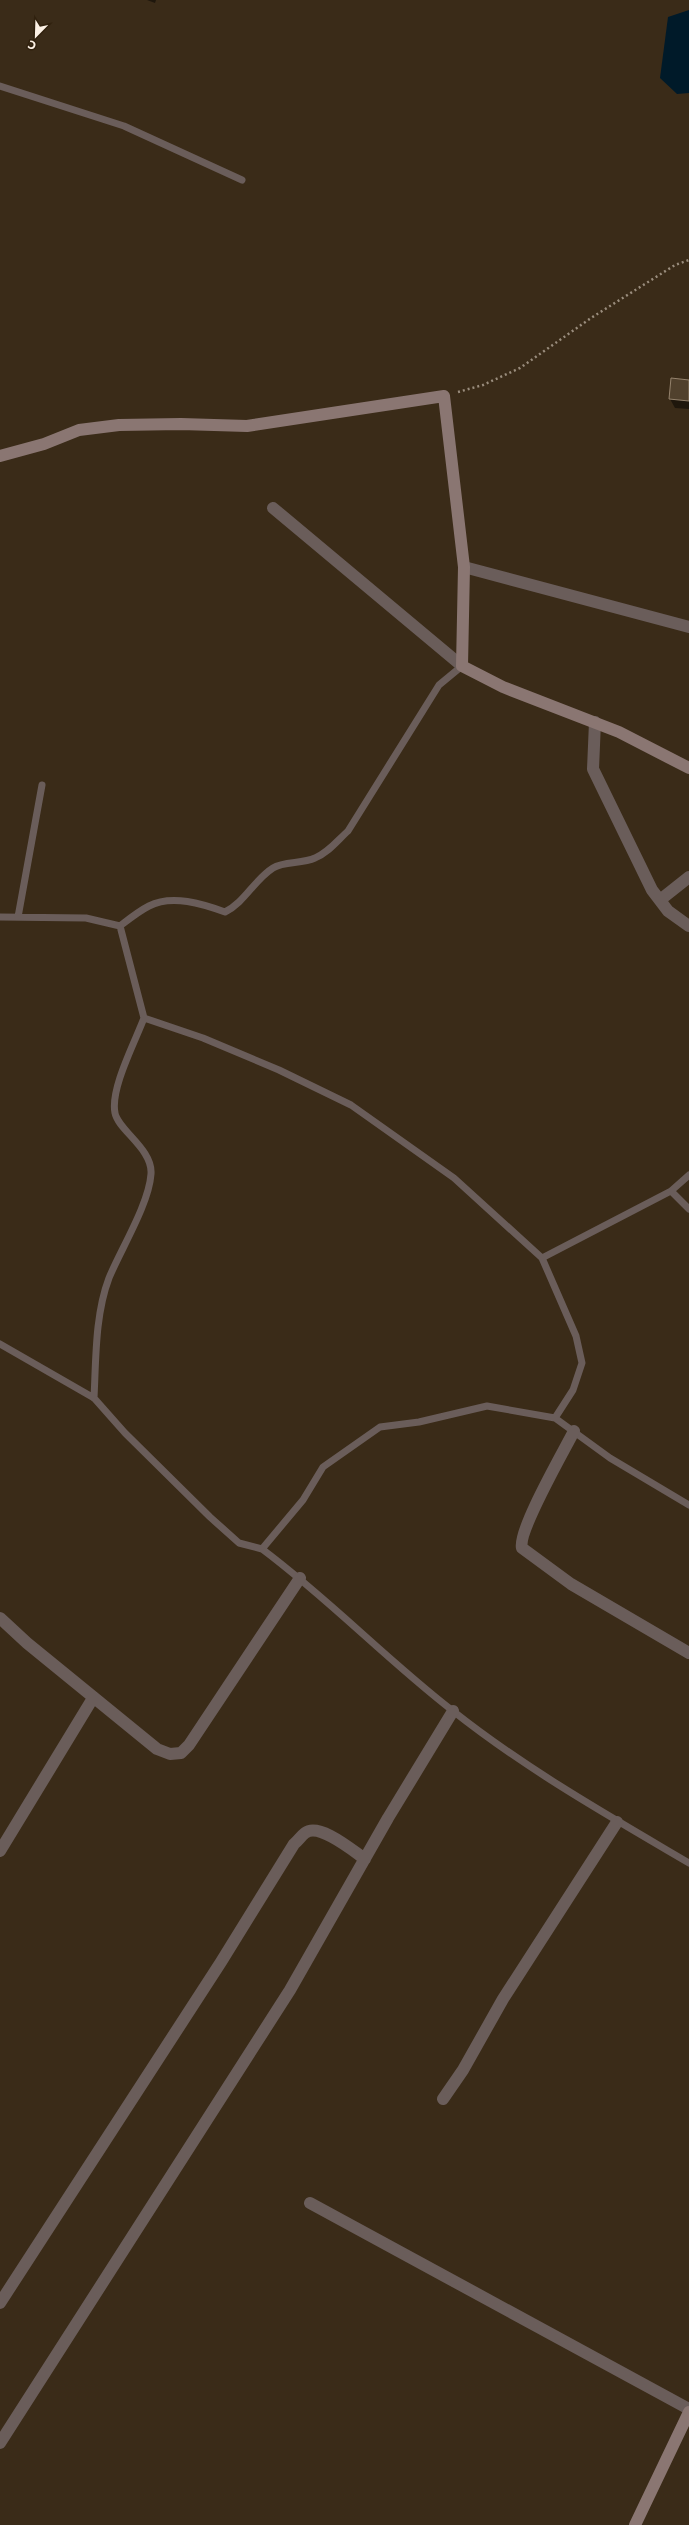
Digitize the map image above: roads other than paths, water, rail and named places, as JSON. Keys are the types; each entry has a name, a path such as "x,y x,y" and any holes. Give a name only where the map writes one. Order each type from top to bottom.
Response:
{"street":[{"path":"0,456 44,444 79,430 119,425 180,424 247,426 444,396 464,567 462,666"},
{"path":"273,508 462,666 503,687 619,732 689,768"},
{"path":"464,567 689,627"},
{"path":"595,722 593,769 652,890 668,910 689,926"},
{"path":"660,900 689,877"},
{"path":"574,1431 528,1522 521,1539 522,1548 571,1584 689,1653"},
{"path":"0,1618 93,1698 158,1749 170,1754 181,1753 189,1745 300,1578"},
{"path":"0,1851 93,1698"},
{"path":"0,2443 290,1990 452,1711"},
{"path":"443,2100 463,2070 503,1999 618,1822"},
{"path":"0,2303 221,1962 294,1844 305,1832 315,1829 327,1834 365,1859"},
{"path":"310,2204 689,2410 635,2525"}],"lane":[{"path":"0,86 124,126 242,180"},
{"path":"0,917 86,918 120,926 150,906 168,902 188,901 225,912 234,908 249,889 273,867 315,859 329,850 348,830 439,685 462,666"},
{"path":"18,917 42,786"},
{"path":"94,1398 97,1338 109,1280 138,1213 151,1174 146,1154 115,1114 114,1108 118,1087 144,1018 120,926"},
{"path":"144,1018 203,1038 279,1070 351,1105 454,1178 542,1258 576,1336 582,1363 573,1390 555,1418"},
{"path":"542,1258 671,1191 689,1176"},
{"path":"671,1191 689,1209"},
{"path":"0,1344 94,1398 125,1433 239,1543 262,1549 300,1578 452,1711 523,1761 618,1822 689,1863"},
{"path":"262,1549 303,1500 323,1466 380,1428 419,1422 486,1406 555,1418 610,1458 689,1505"}],"water":[{"path":"689,10 689,93 677,94 660,78 668,17"}]}
